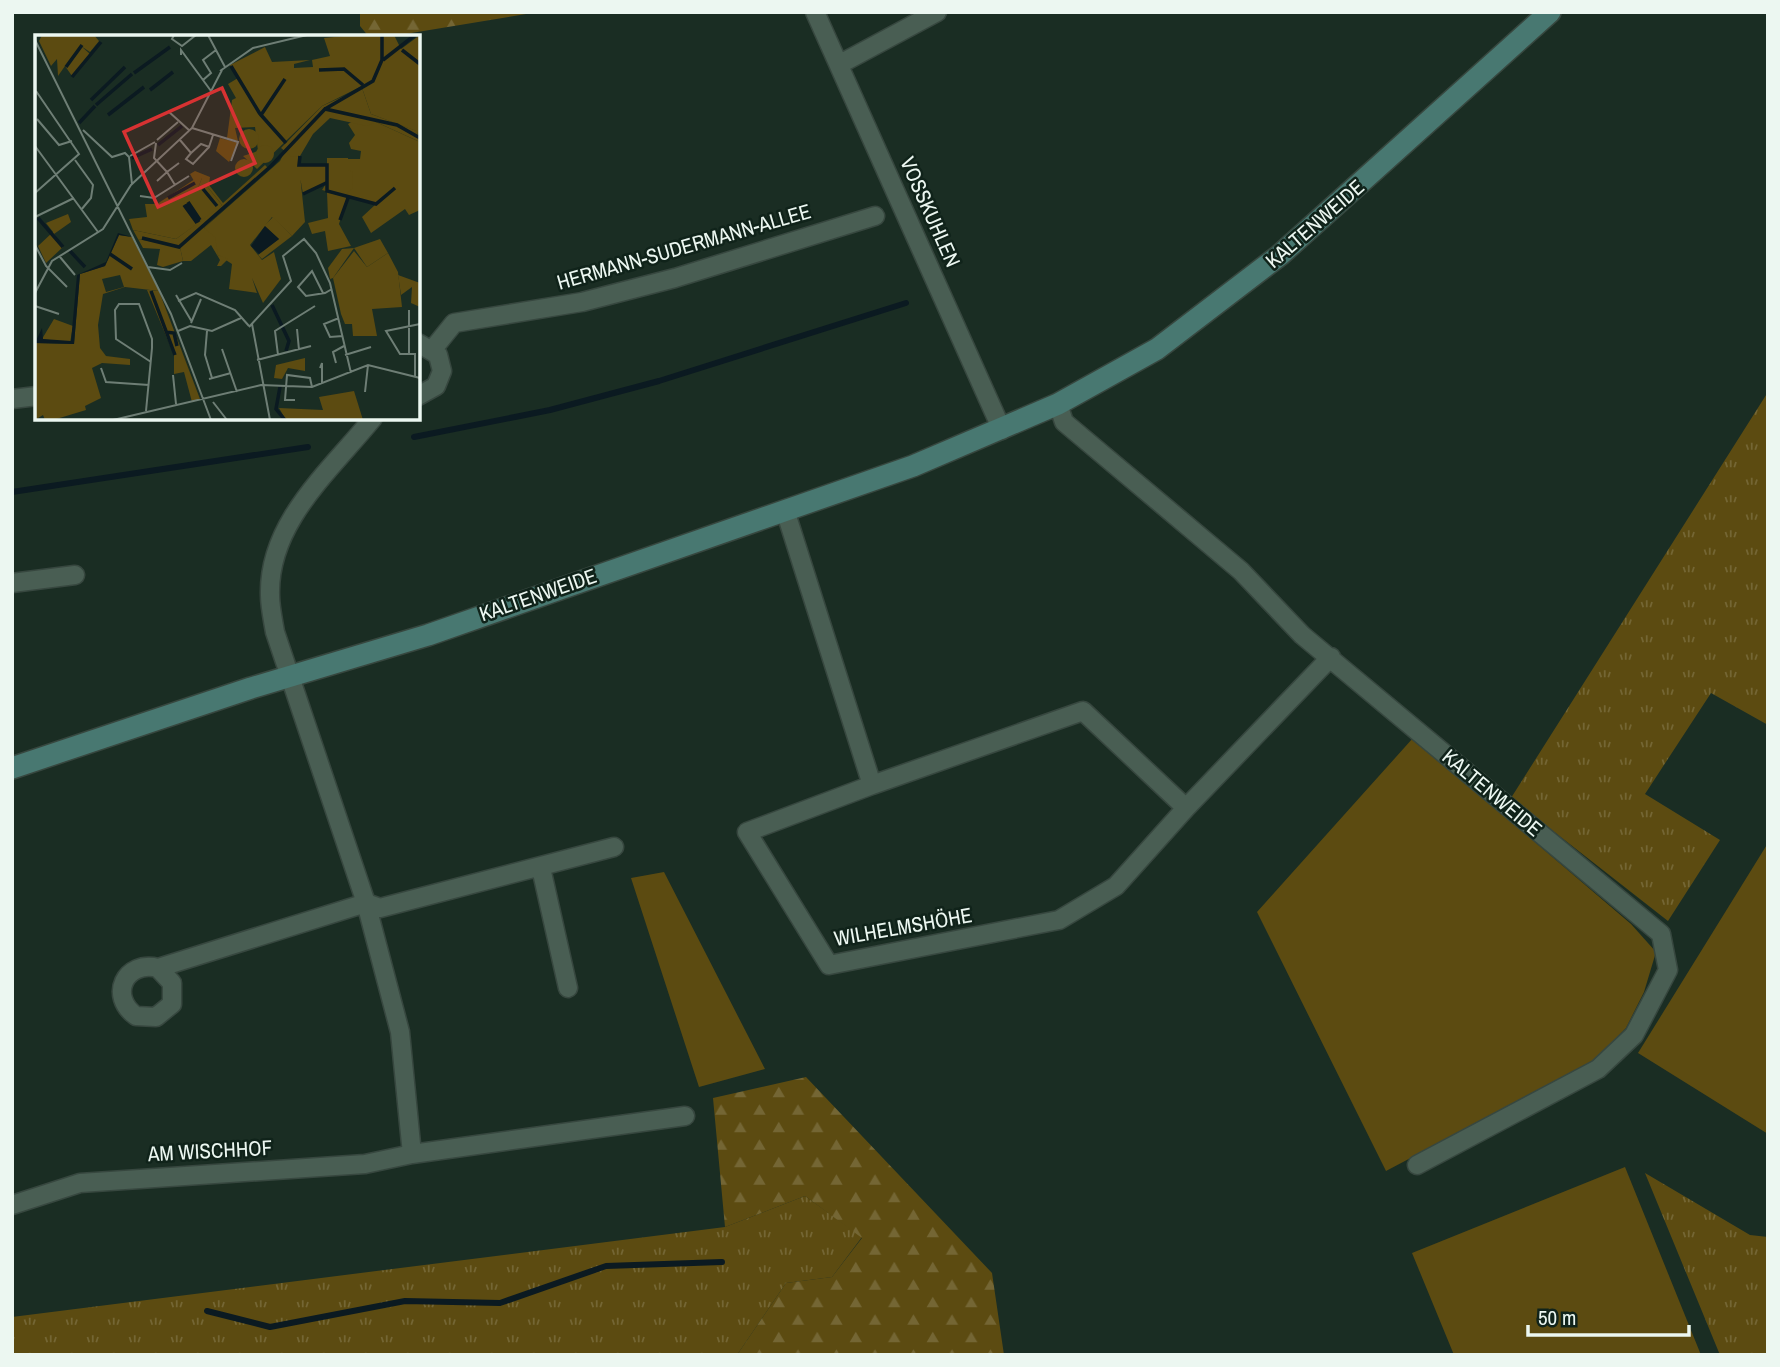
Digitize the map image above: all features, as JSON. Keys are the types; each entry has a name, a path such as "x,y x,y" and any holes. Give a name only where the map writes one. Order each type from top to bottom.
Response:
{"main road":[{"name":"KALTENWEIDE","path":"12,768 290,676 428,635 913,466 1058,404 1157,349 1270,263 1550,12"}],"street":[{"name":"VOSSKUHLEN","path":"815,12 1002,430"},
{"path":"840,64 937,12"},
{"name":"HERMANN-SUDERMANN-ALLEE","path":"420,395 430,392 440,379 441,363 425,346 454,323 582,302 675,278 875,216"},
{"path":"12,399 35,396"},
{"name":"KALTENWEIDE","path":"1058,404 1064,422 1241,571 1302,635 1661,934 1668,970 1634,1035 1598,1069 1417,1165"},
{"path":"371,420 292,516 279,545 270,594 275,632 366,902 400,1032 412,1154"},
{"path":"785,510 872,785"},
{"path":"12,583 75,575"},
{"name":"WILHELMSHÖHE","path":"1186,808 1083,710 747,832 829,965 1059,920 1116,886 1186,808 1331,657"},
{"path":"158,968 366,902 380,908 614,847"},
{"path":"541,868 568,988"},
{"name":"AM WISCHHOF","path":"12,1205 80,1183 365,1164 412,1154 685,1116"}],"green space":[{"path":"360,12 538,12 399,35 367,35 360,26"},
{"path":"1768,392 1768,725 1711,693 1645,794 1720,840 1668,921 1511,798"},
{"path":"1413,738 1631,924 1656,952 1644,992 1626,1028 1594,1061 1386,1171 1257,912"},
{"path":"1768,843 1768,1134 1638,1053"},
{"path":"664,872 765,1069 699,1087 631,878"},
{"path":"806,1077 992,1273 1004,1355 737,1355 786,1283 832,1277 862,1238 805,1196 725,1227 713,1098"},
{"path":"1625,1167 1701,1355 1454,1355 1412,1253"},
{"path":"1645,1173 1750,1235 1768,1237 1768,1355 1720,1355"},
{"path":"805,1196 862,1237 832,1277 786,1283 737,1355 12,1355 12,1317 725,1227"}],"waterway":[{"path":"414,437 550,410 659,381 906,303"},
{"path":"12,492 308,447"},
{"path":"207,1311 270,1327 405,1301 500,1303 606,1266 722,1262"}]}
